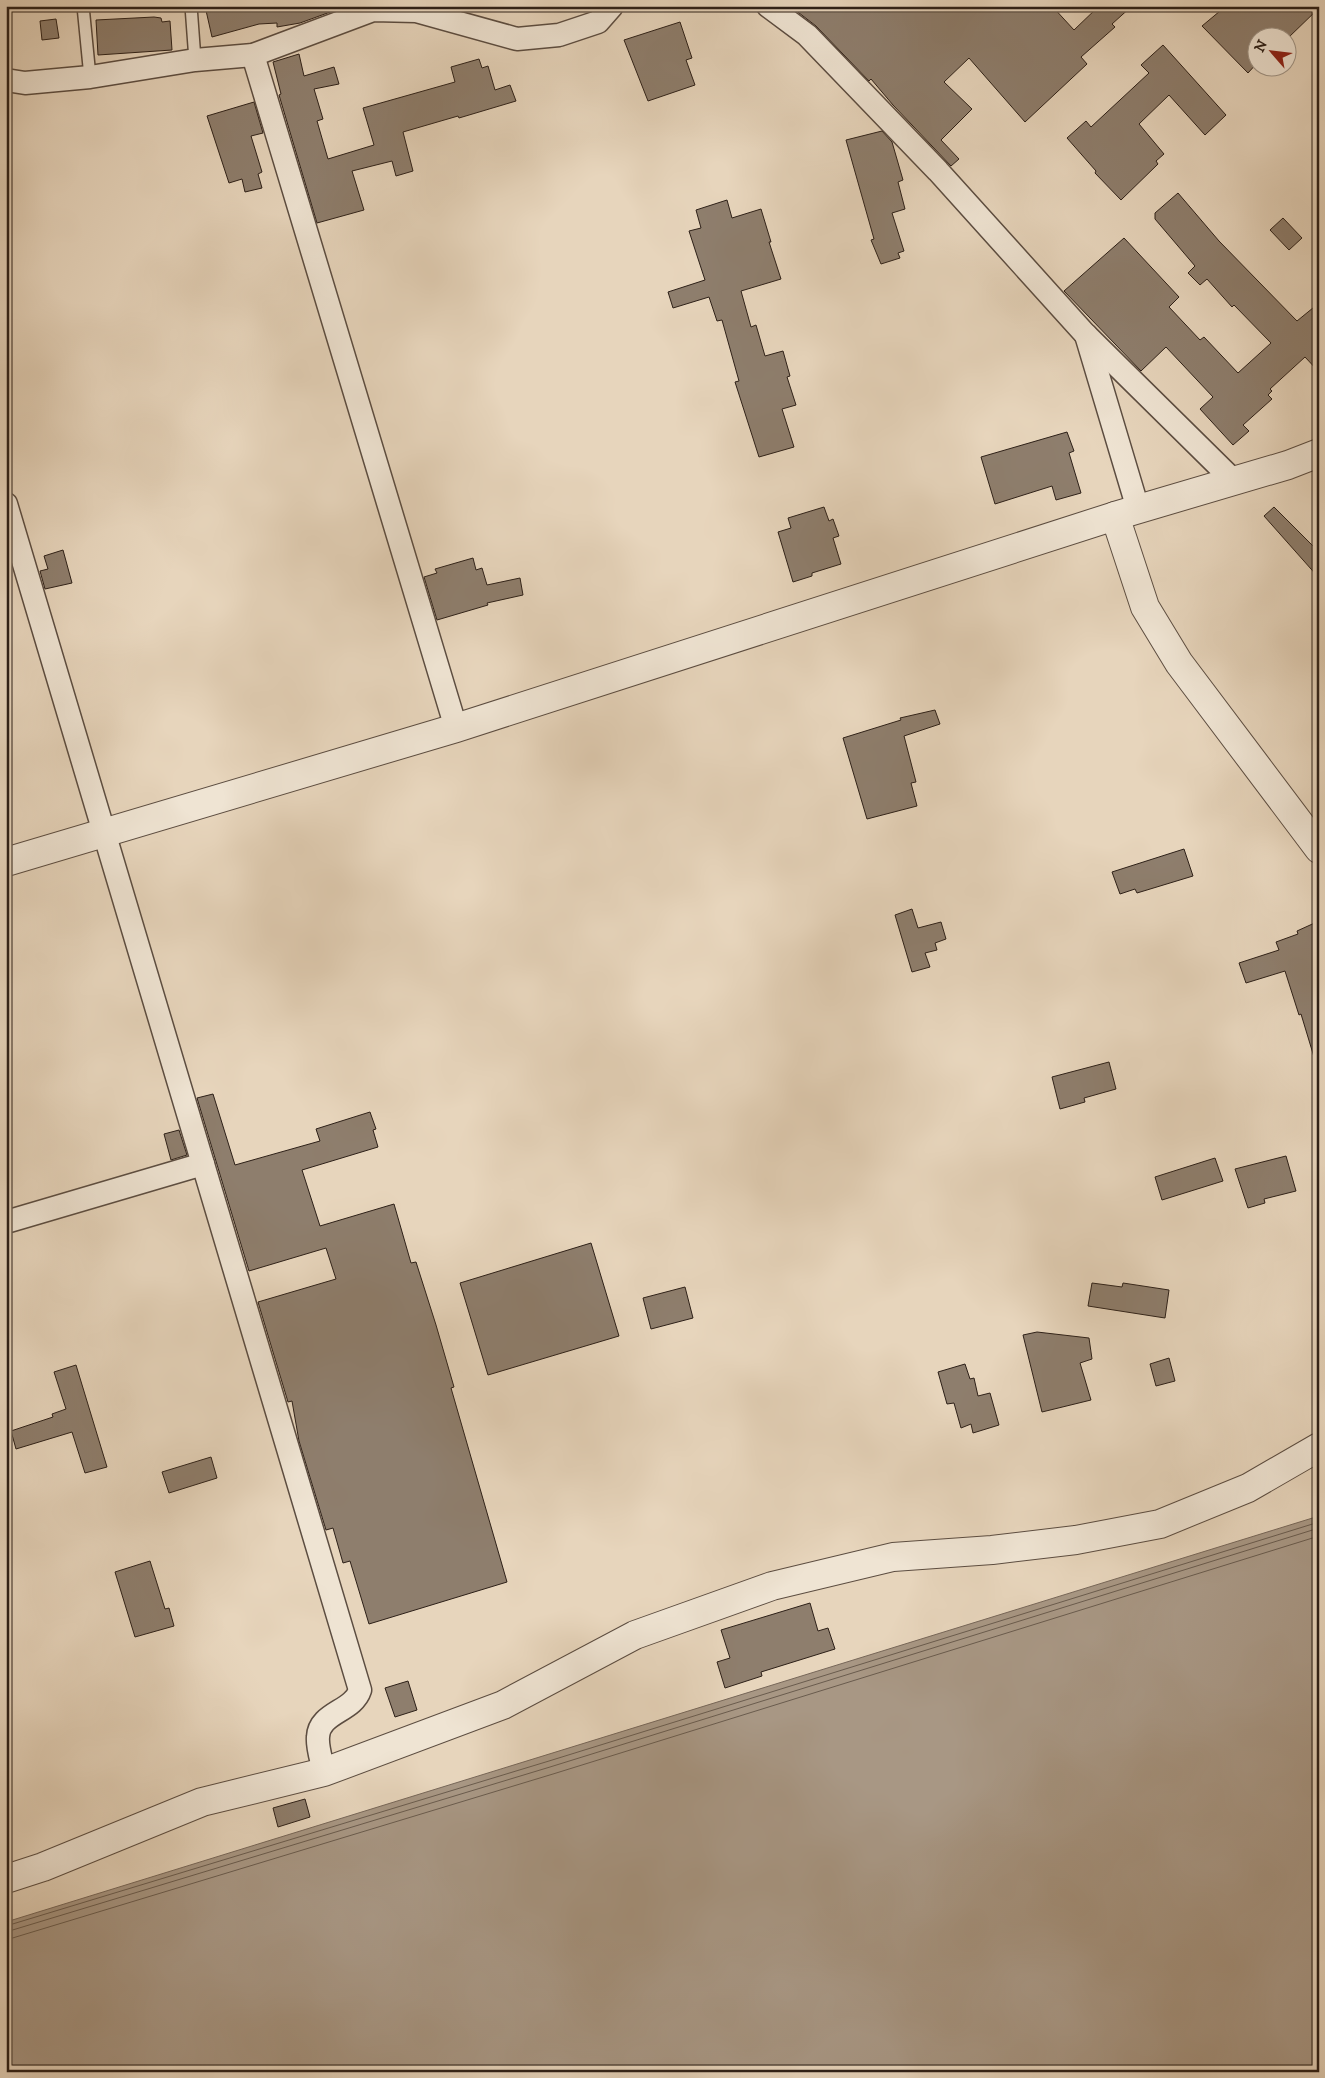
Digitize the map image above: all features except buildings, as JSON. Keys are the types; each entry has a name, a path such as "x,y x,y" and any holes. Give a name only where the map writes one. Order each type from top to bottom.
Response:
{"street":[{"path":"6,80 25,83 90,77 195,60 254,55 373,8 416,11 517,39 559,35 598,22 612,6"},
{"path":"768,6 814,42 938,171 1085,334 1234,481"},
{"path":"254,55 456,728"},
{"path":"1085,334 1126,513 1145,607 1174,655 1319,849"},
{"path":"6,862 456,728 1319,453"},
{"path":"6,504 360,1690 357,1700 323,1722 317,1736 324,1772"},
{"path":"6,1222 203,1164"},
{"path":"6,1879 43,1867 202,1802 324,1772 503,1705 635,1635 772,1586 893,1556 1029,1546 1076,1540 1160,1524 1248,1488 1319,1447"}],"lane":[{"path":"83,6 90,77"},
{"path":"191,6 195,60"}],"water":[{"path":"1319,1516 1319,2072 6,2072 6,1922"}]}
